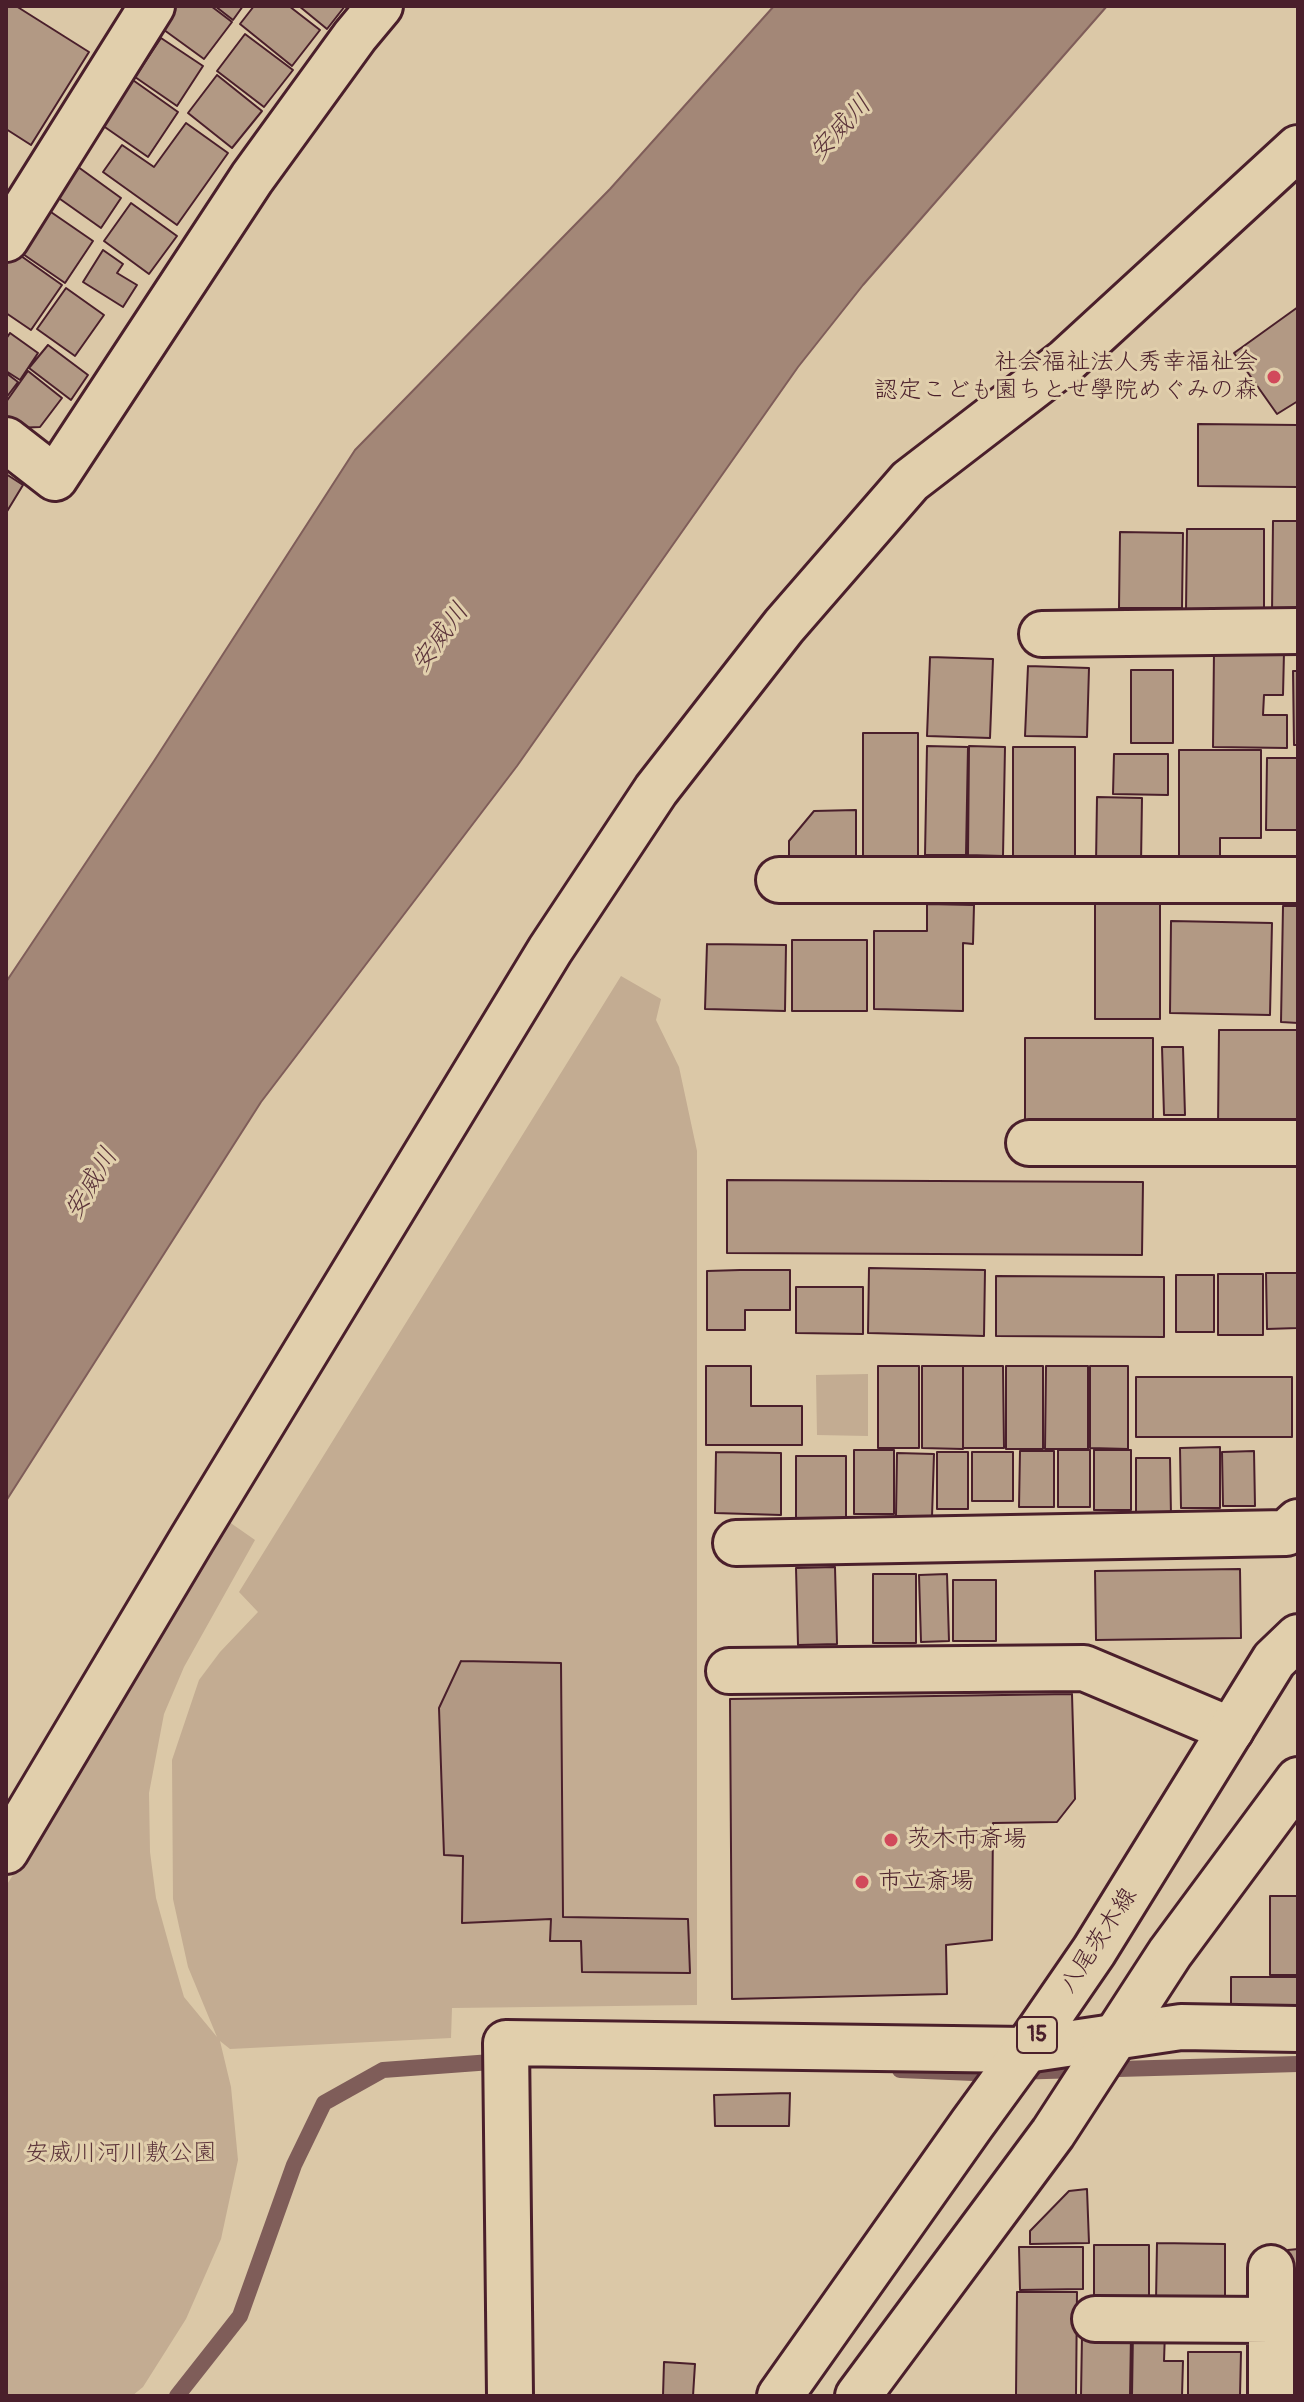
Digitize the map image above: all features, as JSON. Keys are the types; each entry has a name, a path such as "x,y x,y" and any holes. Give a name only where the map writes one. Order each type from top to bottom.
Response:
{"street":[{"path":"6,239 152,6"},
{"path":"6,440 55,478 252,178 380,6"},
{"path":"6,1851 550,950 656,790 784,626 910,481 1066,361 1298,148"},
{"path":"1042,634 1298,631"},
{"path":"779,880 1298,880"},
{"path":"1029,1143 1298,1143"},
{"path":"736,1543 1286,1533 1298,1522"},
{"name":"八尾茨木線","path":"780,2396 1094,1951 1274,1660 1298,1637"},
{"path":"729,1671 1084,1668 1231,1730"},
{"path":"858,2396 1053,2133 1170,1953 1298,1780"},
{"path":"510,2396 506,2043 1026,2050 1181,2027 1298,2029"},
{"path":"1095,2319 1278,2356 1271,2268"}],"green space":[{"name":"安威川河川敷公園","path":"621,976 661,999 656,1020 679,1067 697,1151 697,2005 452,2008 451,2038 230,2049 220,2041 231,2087 238,2160 221,2239 186,2319 143,2387 132,2396 6,2396 6,1886 91,1752 225,1519 255,1540 184,1667 164,1714 149,1793 150,1852 156,1898 171,1952 184,1997 217,2037 188,1967 173,1899 172,1760 199,1680 220,1652 258,1612 239,1592"},
{"path":"868,1374 868,1436 817,1435 816,1375"}],"water":[{"name":"安威川","path":"774,6 1107,6 863,285 798,367 517,766 261,1102 6,1501 6,982 154,761 355,450 610,189"}],"building":[{"path":"6,6 16,6 89,52 31,145 6,129"},
{"path":"175,6 211,6 232,22 204,59 160,27"},
{"path":"215,6 243,6 233,20"},
{"path":"254,6 289,6 320,30 292,66 240,24"},
{"path":"299,6 345,6 327,29"},
{"path":"245,34 293,70 264,107 217,71"},
{"path":"161,38 203,66 177,106 135,77"},
{"path":"217,75 262,111 232,148 188,113"},
{"path":"130,78 178,112 148,157 99,123"},
{"path":"186,123 228,153 177,225 103,172 122,145 154,167"},
{"path":"74,164 121,198 101,228 53,194"},
{"path":"131,203 177,236 149,274 104,241"},
{"path":"48,210 93,241 65,283 20,252"},
{"path":"103,250 123,264 117,273 137,285 123,307 83,282"},
{"path":"14,251 62,285 31,330 6,313 6,262"},
{"path":"66,288 104,315 75,356 37,329"},
{"name":"社会福祉法人秀幸福祉会 認定こども園ちとせ學院めぐみの森","path":"1298,307 1298,401 1277,414 1234,353"},
{"path":"10,333 38,353 20,380 6,371 6,339"},
{"path":"48,345 88,375 71,400 29,368"},
{"path":"28,371 62,398 40,427 16,428 6,420 6,402"},
{"path":"6,373 18,382 6,398"},
{"path":"1198,424 1298,425 1298,487 1198,486"},
{"path":"6,474 23,485 6,513"},
{"path":"1273,521 1298,521 1298,613 1272,613"},
{"path":"1187,529 1264,529 1264,610 1186,610"},
{"path":"1120,532 1183,533 1182,608 1119,608"},
{"path":"1214,650 1284,652 1283,695 1264,695 1263,715 1287,715 1287,748 1213,747"},
{"path":"930,657 993,659 990,738 927,736"},
{"path":"1028,666 1089,668 1087,737 1025,736"},
{"path":"1131,670 1173,670 1173,743 1131,743"},
{"path":"1293,671 1298,671 1298,745 1294,745"},
{"path":"863,733 918,733 918,868 863,868"},
{"path":"927,746 968,747 966,855 925,855"},
{"path":"969,746 1005,747 1003,856 968,855"},
{"path":"1013,747 1075,747 1075,868 1013,868"},
{"path":"1179,750 1261,750 1261,838 1220,838 1220,857 1179,857"},
{"path":"1114,754 1168,754 1168,795 1113,794"},
{"path":"1267,758 1298,758 1298,830 1266,830"},
{"path":"1097,797 1142,798 1141,864 1096,864"},
{"path":"856,810 856,871 789,871 789,841 814,811"},
{"path":"1095,903 1160,903 1160,1019 1095,1019"},
{"path":"927,904 974,905 973,944 963,943 963,1011 874,1009 874,931 927,931"},
{"path":"1283,906 1298,906 1298,1023 1281,1022"},
{"path":"1171,921 1272,923 1270,1015 1170,1013"},
{"path":"792,940 867,940 867,1011 792,1011"},
{"path":"707,944 786,945 785,1011 705,1009"},
{"path":"1219,1030 1298,1030 1298,1128 1218,1127"},
{"path":"1025,1038 1153,1038 1153,1127 1025,1127"},
{"path":"1162,1047 1183,1047 1185,1115 1164,1115"},
{"path":"727,1180 1143,1182 1142,1255 727,1253"},
{"path":"869,1268 985,1270 984,1336 868,1333"},
{"path":"790,1270 790,1310 745,1310 745,1330 707,1330 707,1271"},
{"path":"1266,1273 1298,1273 1298,1328 1267,1329"},
{"path":"1218,1274 1263,1274 1263,1335 1218,1335"},
{"path":"1176,1275 1214,1275 1214,1332 1176,1332"},
{"path":"996,1276 1164,1277 1164,1337 996,1336"},
{"path":"796,1287 863,1287 863,1334 796,1333"},
{"path":"706,1366 751,1366 751,1406 802,1406 802,1445 706,1445"},
{"path":"878,1366 919,1366 919,1448 878,1448"},
{"path":"922,1366 963,1366 963,1449 922,1448"},
{"path":"963,1366 1003,1366 1004,1448 963,1448"},
{"path":"1006,1366 1043,1366 1043,1449 1006,1449"},
{"path":"1046,1366 1088,1366 1088,1449 1045,1449"},
{"path":"1090,1366 1128,1366 1128,1449 1090,1448"},
{"path":"1136,1377 1292,1377 1292,1437 1136,1437"},
{"path":"1220,1447 1220,1508 1181,1508 1180,1448"},
{"path":"854,1450 894,1450 894,1514 854,1514"},
{"path":"1058,1450 1090,1450 1090,1507 1058,1507"},
{"path":"1094,1450 1131,1450 1131,1510 1094,1510"},
{"path":"1020,1451 1054,1451 1054,1507 1019,1507"},
{"path":"1254,1451 1255,1506 1223,1506 1222,1452"},
{"path":"716,1452 781,1453 781,1515 715,1513"},
{"path":"937,1452 968,1452 968,1509 937,1509"},
{"path":"972,1452 1013,1452 1013,1501 972,1501"},
{"path":"897,1453 934,1454 932,1517 896,1516"},
{"path":"796,1456 846,1456 846,1519 796,1519"},
{"path":"1136,1458 1170,1458 1171,1516 1136,1516"},
{"path":"835,1567 837,1644 798,1645 796,1568"},
{"path":"1240,1569 1241,1638 1096,1640 1095,1571"},
{"path":"873,1574 916,1574 916,1643 873,1643"},
{"path":"947,1574 949,1641 921,1642 919,1575"},
{"path":"953,1580 996,1580 996,1641 953,1641"},
{"path":"461,1661 561,1663 563,1917 688,1919 690,1973 582,1972 581,1941 550,1941 551,1919 462,1923 463,1856 444,1855 439,1708"},
{"name":"市立斎場","path":"1072,1694 1075,1799 1057,1822 993,1823 992,1940 946,1945 947,1994 732,1999 730,1699"},
{"path":"1270,1896 1298,1896 1298,1975 1270,1975"},
{"path":"1231,1977 1298,1977 1298,2017 1231,2017"},
{"path":"790,2093 789,2126 715,2126 714,2095"},
{"path":"1087,2189 1089,2243 1030,2244 1030,2231 1069,2191"},
{"path":"1157,2243 1225,2244 1225,2302 1156,2301"},
{"path":"1094,2245 1149,2245 1149,2303 1094,2303"},
{"path":"1019,2247 1083,2247 1083,2289 1020,2290"},
{"path":"1298,2249 1298,2308 1288,2308 1288,2250"},
{"path":"1017,2292 1077,2292 1076,2396 1016,2396"},
{"path":"1133,2331 1165,2331 1164,2361 1183,2361 1182,2396 1132,2396"},
{"path":"1082,2335 1131,2335 1130,2396 1081,2396"},
{"path":"1188,2352 1241,2352 1240,2396 1188,2396"},
{"path":"664,2362 695,2364 693,2396 663,2396"}],"waterway":[{"path":"177,2396 240,2316 294,2165 324,2103 383,2070 505,2061"},
{"path":"900,2070 974,2073 1298,2064"}],"place":[{"name":"社会福祉法人秀幸福祉会 認定こども園ちとせ學院めぐみの森","path":"1274,377"},
{"name":"茨木市斎場","path":"891,1840"},
{"name":"市立斎場","path":"862,1882"}]}
